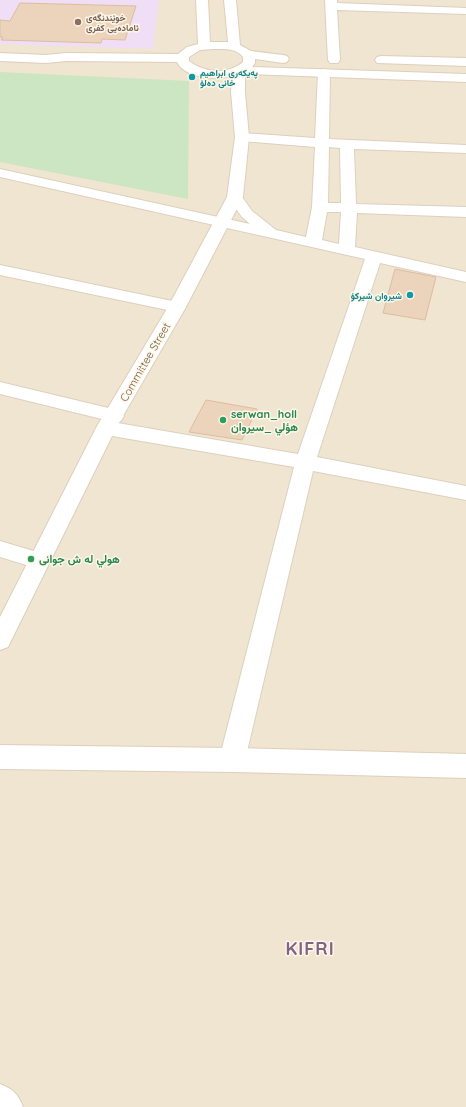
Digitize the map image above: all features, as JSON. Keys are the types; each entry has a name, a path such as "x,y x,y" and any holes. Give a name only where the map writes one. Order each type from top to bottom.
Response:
{"street":[{"path":"202,0 204,46"},
{"path":"230,0 234,47"},
{"path":"334,60 331,3 466,11"},
{"path":"185,63 189,51 204,46 224,45 234,47 248,54 265,58 298,59"},
{"path":"238,70 249,63 250,58 248,54"},
{"path":"0,57 46,59 65,62 185,63 201,73 211,74 221,74 238,70 466,78"},
{"path":"320,59 350,60"},
{"path":"365,60 466,62"},
{"name":"Committee Street","path":"0,640 110,422 178,307 235,197 242,137 238,92 238,70"},
{"path":"313,243 320,207 324,73"},
{"path":"242,137 322,143 466,149"},
{"path":"347,144 349,209 347,251"},
{"path":"0,173 466,277"},
{"path":"235,197 247,214 272,234"},
{"path":"320,207 466,212"},
{"path":"232,760 305,462 374,257"},
{"path":"0,270 178,307"},
{"path":"0,388 110,422 466,493"},
{"path":"0,550 39,561"},
{"path":"0,757 232,760 466,766"},
{"path":"0,1100 7,1107"}],"shaded area":[{"path":"0,0 466,0 466,1107 0,1107"},
{"name":"خوێندنگەی ئامادەیی کفری","path":"0,0 159,0 153,49 0,44"}],"green space":[{"path":"0,72 189,81 188,199 0,162"}],"building":[{"name":"خوێندنگەی ئامادەیی کفری","path":"20,3 136,6 125,40 102,39 101,43 1,40 3,37 0,37 0,20 10,21"},
{"name":"شيروان شيركؤ","path":"395,269 436,277 425,320 383,313"},
{"name":"serwan_holl هؤلي _سيروان","path":"206,400 257,409 242,440 189,432"}],"place":[{"name":"خوێندنگەی ئامادەیی کفری","path":"78,22"},
{"name":"پەیکەری ابراهیم خانی دەلۆ","path":"192,77"},
{"name":"شيروان شيركؤ","path":"410,295"},
{"name":"serwan_holl هؤلي _سيروان","path":"223,420"},
{"name":"هولي له ش جوانى","path":"31,559"}],"district":[{"name":"KIFRI","path":"310,948"}]}
